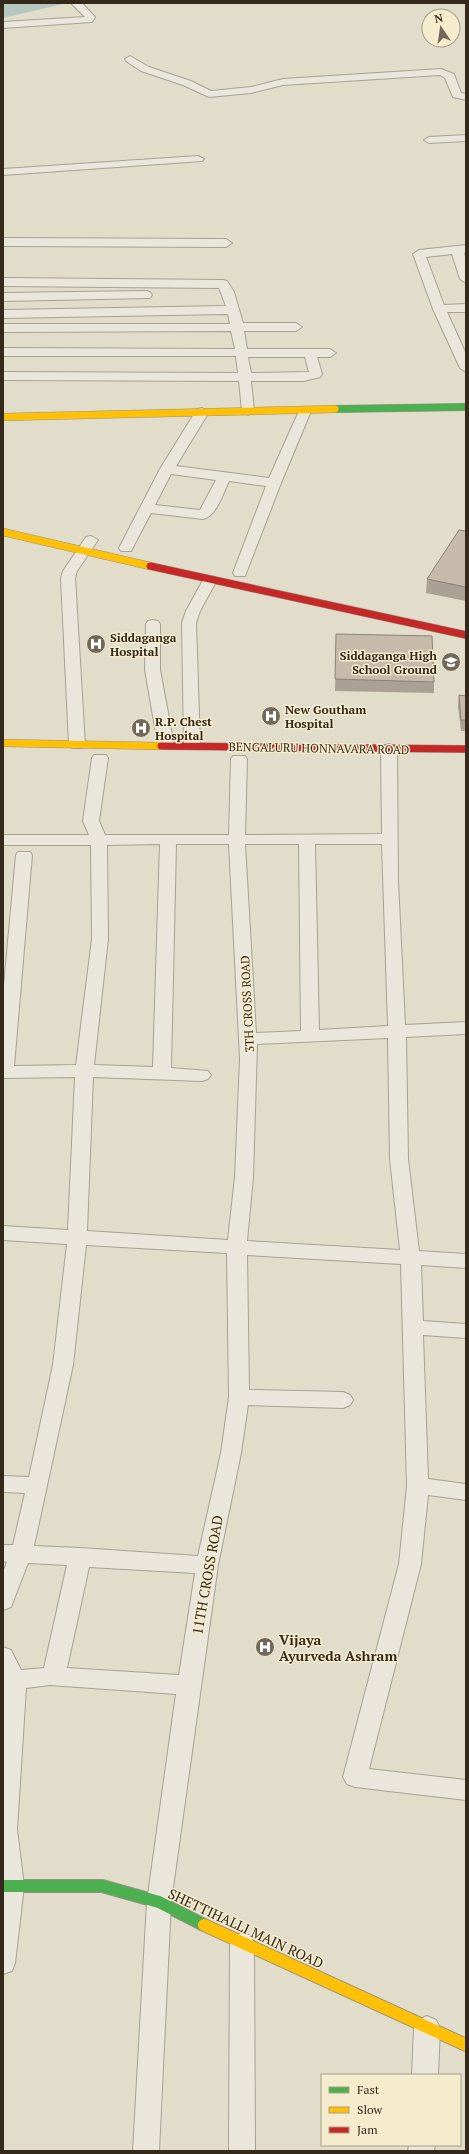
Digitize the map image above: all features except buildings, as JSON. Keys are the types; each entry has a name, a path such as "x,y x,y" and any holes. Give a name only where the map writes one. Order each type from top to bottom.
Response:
{"main road":[{"path":"3,410 64,411 248,409 466,401"},
{"path":"3,416 126,416 248,409 305,411 466,407"},
{"path":"3,532 89,543 210,580 466,635"},
{"name":"BENGALURU HONNAVARA ROAD","path":"3,743 77,745 192,745 389,758 466,749"},
{"name":"SHETTIHALLI MAIN ROAD","path":"7,1886 102,1886 159,1902 242,1944 466,2045"}],"street":[{"path":"3,25 88,20 90,17 88,14 76,3"},
{"path":"130,59 146,69 187,83 209,94 251,90 283,82 441,72 450,76 456,95 466,97"},
{"path":"429,140 466,138"},
{"path":"3,172 198,159"},
{"path":"3,242 226,243"},
{"path":"464,361 452,340 419,254 462,250 466,279"},
{"path":"3,282 223,284 229,295 236,327 245,378 248,409"},
{"path":"79,282 78,296 81,312 79,328"},
{"path":"3,297 229,295"},
{"path":"439,309 466,308"},
{"path":"3,314 232,310"},
{"path":"3,328 296,327"},
{"path":"452,340 466,339"},
{"path":"3,352 330,353"},
{"path":"3,376 245,378 312,376 316,374 310,353"},
{"path":"239,573 274,483 305,411"},
{"path":"126,548 167,469 202,412"},
{"path":"167,469 274,483"},
{"path":"146,508 203,515 208,510 225,476"},
{"path":"77,745 68,578 70,571 89,543"},
{"path":"192,745 189,623 193,611 210,580"},
{"path":"153,624 150,640 151,663 166,745"},
{"path":"3,1601 13,1553 37,1486 63,1364 77,1238 84,1071 100,939 99,840 90,822 100,758"},
{"path":"389,758 389,839 399,1159 411,1257 418,1486 410,1564 356,1777 466,1790"},
{"name":"3TH CROSS ROAD","path":"237,1248 244,1177 250,1059 237,840 239,759"},
{"path":"3,840 389,839"},
{"path":"162,1074 168,840"},
{"path":"307,840 310,1035"},
{"path":"24,855 4,1072 84,1071 202,1076"},
{"path":"248,1039 466,1028"},
{"path":"3,1233 466,1261"},
{"name":"11TH CROSS ROAD","path":"146,2151 159,1902 188,1685 207,1565 231,1453 239,1397 237,1248"},
{"path":"413,1327 466,1331"},
{"path":"239,1397 343,1400"},
{"path":"3,1484 37,1486"},
{"path":"418,1486 466,1492"},
{"path":"13,1553 207,1565"},
{"path":"50,1676 56,1668 80,1556"},
{"path":"3,1656 15,1680 5,1829 7,1886 3,1963"},
{"path":"15,1680 50,1676 188,1685"},
{"path":"242,1944 242,2151"},
{"path":"425,2074 428,2028"}],"shaded area":[{"path":"3,3 63,3 63,4 3,18"}],"traffic: fast":[{"path":"335,409 466,407"},
{"path":"3,1886 102,1886 159,1902 204,1925"}],"traffic: slow":[{"path":"3,417 335,409"},
{"path":"3,532 150,566"},
{"path":"3,743 161,746"},
{"path":"204,1925 242,1944 466,2045"}],"traffic: jam":[{"path":"150,566 466,635"},
{"path":"161,746 466,749"}],"place":[{"name":"Siddaganga Hospital","path":"96,644"},
{"name":"Siddaganga High School Ground","path":"451,662"},
{"name":"New Goutham Hospital","path":"271,716"},
{"name":"R.P. Chest Hospital","path":"141,728"},
{"name":"Vijaya Ayurveda Ashram","path":"265,1647"}]}
